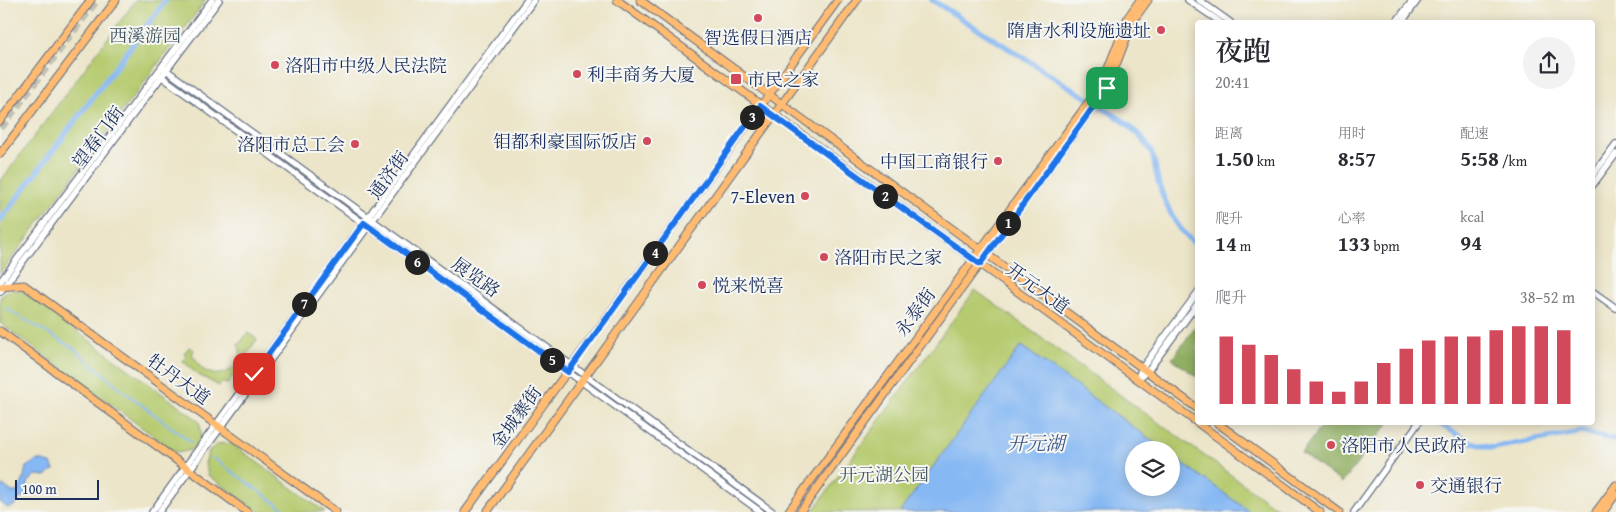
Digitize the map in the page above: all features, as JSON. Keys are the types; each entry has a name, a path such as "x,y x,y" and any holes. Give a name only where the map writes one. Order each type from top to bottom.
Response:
{"main road":[{"path":"0,122 91,0"},
{"path":"0,154 116,0"},
{"name":"开元大道","path":"617,0 773,116 1195,421"},
{"name":"开元大道","path":"640,0 1195,407"},
{"name":"金城寨街","path":"465,512 838,0"},
{"name":"金城寨街","path":"487,512 857,0"},
{"name":"永泰街","path":"1104,86 1128,17 1140,0"},
{"name":"永泰街","path":"800,512 980,264 1104,86 1133,22 1148,0"},
{"name":"永泰街","path":"788,512 979,249 1081,118"},
{"name":"牡丹大道","path":"1,287 24,285 336,512"},
{"path":"0,331 247,512"},
{"name":"开元大道","path":"1200,425 1320,512"},
{"path":"1220,425 1339,512"},
{"path":"1596,512 1616,485"},
{"path":"1603,512 1616,494"}],"street":[{"name":"望春门街","path":"165,69 212,0"},
{"name":"望春门街","path":"1,287 160,75 219,0"},
{"name":"通济街","path":"152,512 219,427 527,0"},
{"name":"通济街","path":"371,218 534,0"},
{"path":"1188,0 1217,20"},
{"path":"1199,0 1227,20"},
{"path":"1398,20 1413,0"},
{"path":"1403,20 1418,0"},
{"name":"展览路","path":"165,69 371,218 570,369"},
{"name":"展览路","path":"160,75 366,225 772,512"},
{"path":"1595,172 1616,144"},
{"path":"1595,182 1616,154"},
{"path":"1595,289 1616,304"},
{"path":"1595,293 1616,308"},
{"path":"1144,370 1195,296"},
{"path":"1137,379 1195,307"},
{"name":"展览路","path":"584,379 760,512"},
{"path":"1349,512 1415,425"},
{"path":"1354,512 1416,425"},
{"name":"通济街","path":"159,512 187,468"}],"green space":[{"name":"西溪游园","path":"136,0 206,0 0,274 0,182"},
{"name":"开元湖公园","path":"975,290 1282,512 1250,512 1180,461 1180,441 1153,441 1021,346 900,512 812,512"},
{"path":"8,291 22,291 198,420 201,434 197,444 187,451 174,451 0,323 0,297"},
{"path":"1195,327 1195,376 1172,359"},
{"path":"248,333 257,339 228,384 221,383 219,386 197,374 183,361 186,357 184,354 189,347 194,350 192,354 201,367 210,373 222,374 233,368 237,363 240,357 238,345"},
{"name":"洛阳市人民政府","path":"1322,425 1387,425 1342,483 1301,453"},
{"path":"218,444 232,444 325,512 259,512 208,475 205,463 209,451"}],"water":[{"name":"开元湖","path":"1021,346 1153,441 1125,441 1125,496 1180,496 1180,461 1250,512 900,512"},
{"path":"38,460 51,463 54,470 46,476 35,475 28,483 27,496 20,498 14,506 8,508 0,502 0,489 3,485 12,492 18,492 26,467"}],"waterway":[{"path":"0,221 166,0"},
{"path":"932,0 1122,120 1135,131 1147,144 1152,154 1158,181 1168,208 1184,233 1195,243"},
{"path":"5,308 73,348 126,393 191,442"},
{"path":"1441,425 1470,442 1492,448 1582,432 1616,440"},
{"path":"213,458 288,512"}],"tunnel":[{"path":"0,128 96,0"}],"place":[{"name":"智选假日酒店","path":"758,18"},
{"name":"隋唐水利设施遗址","path":"1161,30"},
{"name":"洛阳市中级人民法院","path":"275,65"},
{"name":"利丰商务大厦","path":"577,74"},
{"name":"市民之家","path":"736,79"},
{"name":"钼都利豪国际饭店","path":"647,141"},
{"name":"洛阳市总工会","path":"355,144"},
{"name":"中国工商银行","path":"998,161"},
{"name":"7-Eleven","path":"805,196"},
{"name":"洛阳市民之家","path":"824,257"},
{"name":"悦来悦喜","path":"702,285"},
{"name":"洛阳市人民政府","path":"1331,445"},
{"name":"交通银行","path":"1420,485"}],"route":[{"path":"254,374 364,223 568,372 760,106 980,264 1036,183 1107,88"}]}
